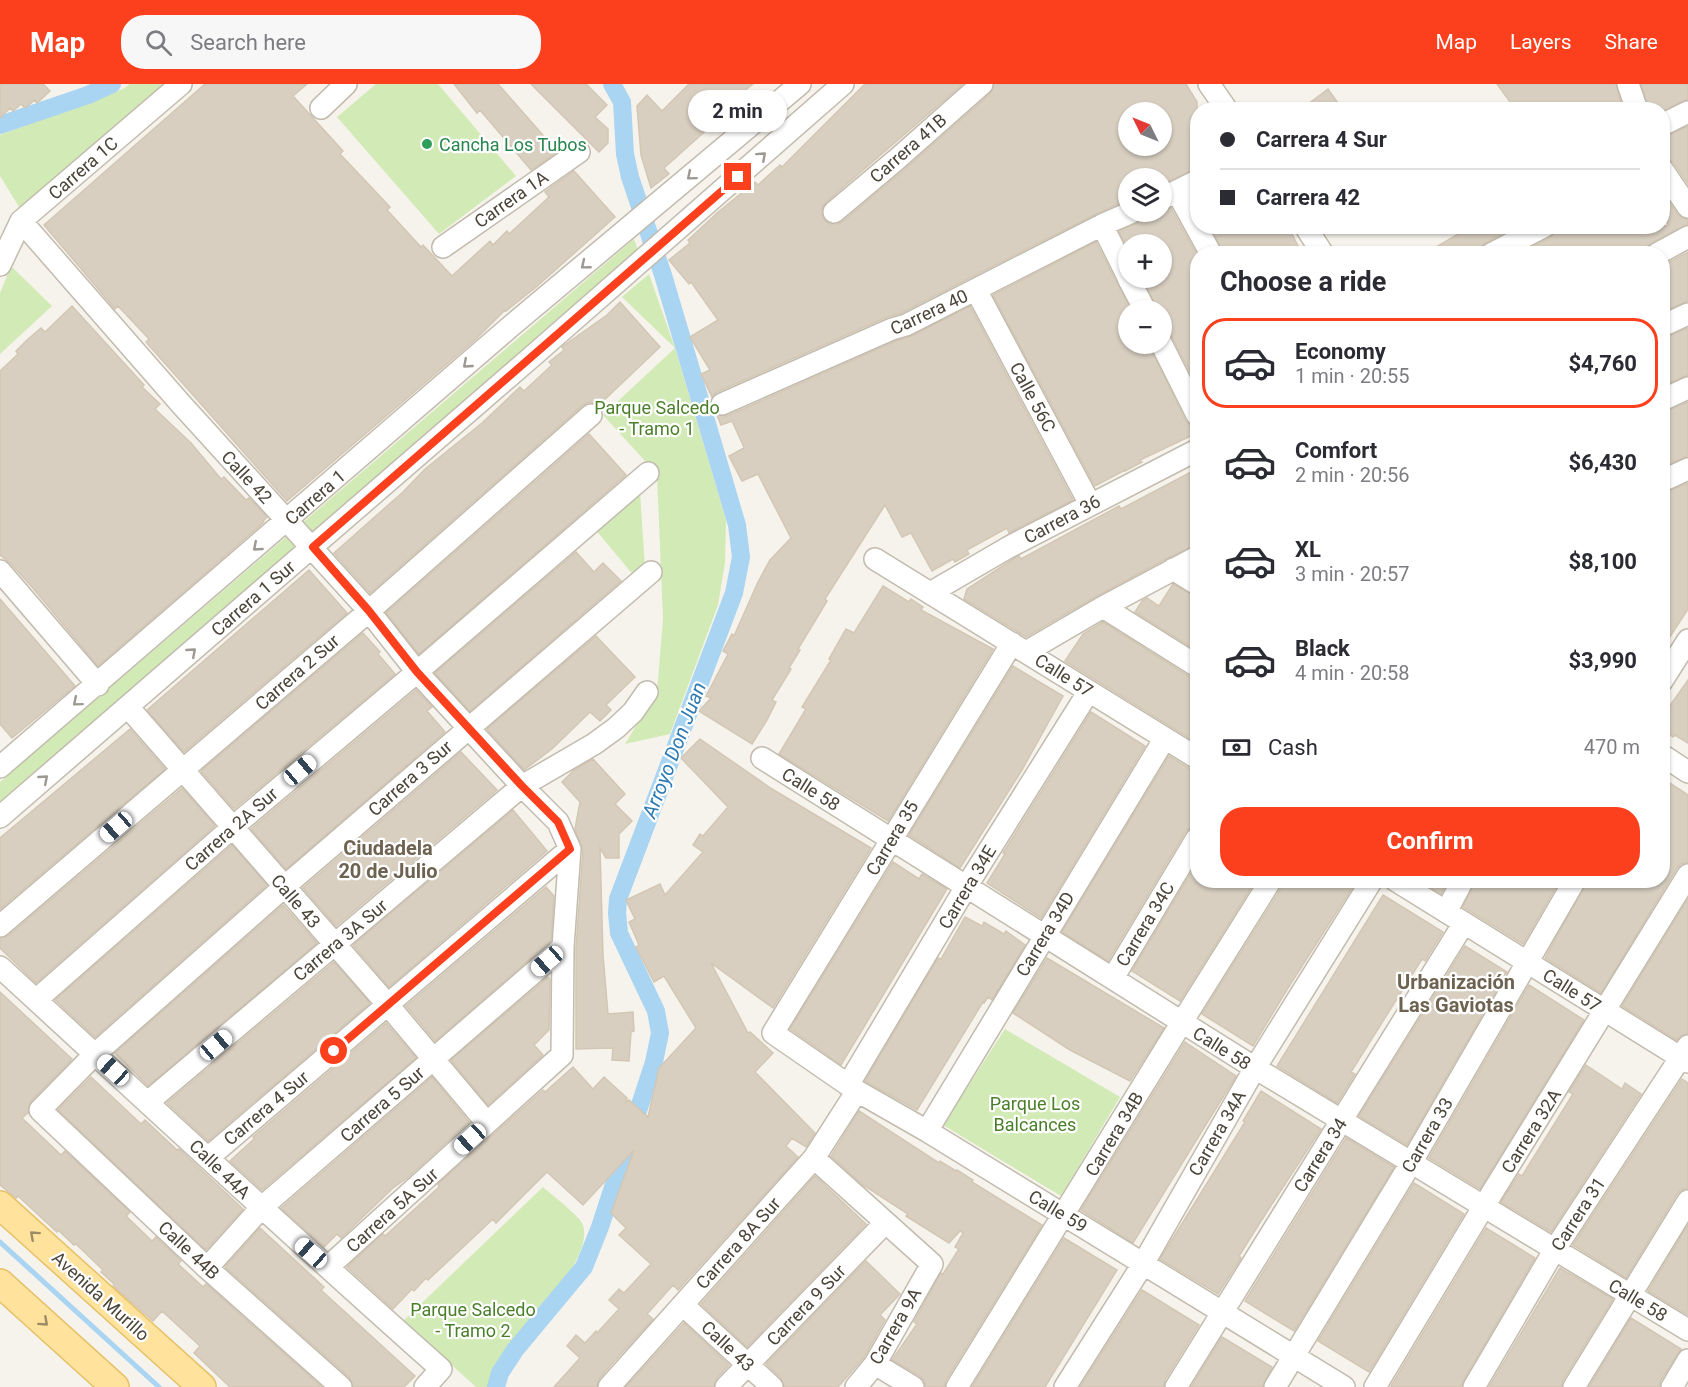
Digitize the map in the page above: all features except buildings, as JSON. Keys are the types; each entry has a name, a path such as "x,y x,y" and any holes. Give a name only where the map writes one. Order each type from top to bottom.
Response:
{"main road":[{"name":"Avenida Murillo","path":"0,1205 202,1387"},
{"path":"0,1283 115,1387"}],"street":[{"name":"Carrera 1C","path":"0,265 21,221 181,84"},
{"path":"321,108 346,84"},
{"name":"Carrera 1","path":"0,767 98,685 512,326 800,84"},
{"name":"Carrera 1 Sur","path":"0,817 671,237 843,84"},
{"name":"Carrera 41B","path":"834,212 982,84"},
{"path":"1209,84 1221,102"},
{"path":"1628,84 1634,102"},
{"path":"1670,121 1688,112"},
{"name":"Carrera 1A","path":"443,247 579,152"},
{"path":"1670,181 1687,206"},
{"path":"1172,194 1190,184"},
{"path":"1172,199 1190,224"},
{"name":"Carrera 40","path":"722,404 892,329 906,325 1118,218"},
{"name":"Calle 42","path":"21,221 181,405 313,547 369,611 417,672 558,822 570,849 563,947 562,1055"},
{"path":"1102,225 1118,257"},
{"path":"1506,246 1530,234"},
{"path":"1670,247 1688,237"},
{"name":"Calle 56C","path":"976,290 1090,504"},
{"path":"1670,322 1688,314"},
{"path":"1166,354 1190,401"},
{"path":"1670,396 1688,388"},
{"name":"Carrera 2 Sur","path":"0,926 369,611 591,415"},
{"name":"Carrera 36","path":"930,593 1009,547 1190,454"},
{"path":"1670,477 1688,469"},
{"name":"Carrera 2A Sur","path":"36,1000 233,827 648,473"},
{"name":"Calle 57","path":"875,559 1190,754"},
{"name":"Carrera 35","path":"773,1033 892,838 1019,648 1103,607 1190,560"},
{"path":"1173,568 1190,579"},
{"path":"0,571 98,685"},
{"name":"Carrera 3 Sur","path":"40,1110 95,1054 284,887 651,572"},
{"path":"1103,607 1190,662"},
{"path":"1670,668 1688,639"},
{"name":"Carrera 34E","path":"853,1088 966,887 1089,691"},
{"name":"Carrera 3A Sur","path":"148,1102 522,786 594,744 633,712 647,692"},
{"name":"Calle 43","path":"128,707 388,1005 487,1123"},
{"name":"Carrera 34D","path":"927,1131 1165,738"},
{"name":"Calle 58","path":"762,758 1255,1068 1688,1330"},
{"path":"1670,760 1688,772"},
{"name":"Carrera 4 Sur","path":"209,1157 570,849"},
{"name":"Carrera 34C","path":"1113,978 1190,850"},
{"name":"Carrera 32A","path":"1375,1387 1688,875"},
{"name":"Carrera 34B","path":"957,1387 1267,888"},
{"name":"Carrera 34A","path":"1065,1387 1143,1263 1255,1068 1367,888"},
{"name":"Calle 57","path":"1408,888 1605,1011 1686,1055"},
{"path":"1446,912 1459,888"},
{"name":"Carrera 33","path":"1275,1387 1411,1163 1570,888"},
{"name":"Carrera 34","path":"1176,1387 1464,923"},
{"name":"Carrera 5 Sur","path":"207,1268 261,1208 563,947"},
{"name":"Calle 44A","path":"0,967 209,1157 261,1208 441,1369 425,1387"},
{"name":"Calle 59","path":"773,1033 853,1088 1344,1387"},
{"name":"Carrera 5A Sur","path":"328,1267 562,1055"},
{"name":"Carrera 31","path":"1474,1387 1555,1249 1686,1055"},
{"name":"Carrera 8A Sur","path":"609,1387 814,1158 853,1088"},
{"name":"Calle 44B","path":"40,1110 207,1268 341,1387"},
{"path":"814,1158 885,1223"},
{"path":"1574,1387 1688,1201"},
{"name":"Carrera 9A","path":"856,1387 875,1364 932,1264 885,1223"},
{"name":"Carrera 9 Sur","path":"726,1387 885,1223"},
{"name":"Calle 43","path":"683,1305 772,1387"},
{"path":"1672,1387 1688,1360"},
{"path":"875,1364 913,1387"}],"green space":[{"path":"130,84 166,84 21,210 0,176 0,135 123,89"},
{"name":"Cancha Los Tubos","path":"376,84 438,84 516,176 439,234 337,117"},
{"path":"634,239 639,253 0,807 0,782"},
{"path":"11,266 52,306 0,354 0,293"},
{"path":"649,274 675,348 622,297"},
{"name":"Parque Salcedo - Tramo 1","path":"675,348 726,520 725,562 718,605 670,734 625,744 657,692 663,619 657,474 603,415"},
{"path":"640,491 645,568 635,577 595,529"},
{"name":"Parque Los Balcances","path":"1005,1029 1120,1097 1061,1196 943,1125"},
{"name":"Parque Salcedo - Tramo 2","path":"543,1187 581,1221 584,1239 579,1255 544,1308 506,1354 489,1387 476,1387 403,1321"}],"waterway":[{"path":"0,125 88,95 112,84"},
{"name":"Arroyo Don Juan","path":"496,1387 500,1373 515,1350 584,1267 600,1227 654,1062 660,1033 656,1011 619,933 618,899 734,593 741,557 737,525 663,275 630,177 625,154 622,102 612,84"},
{"path":"0,1242 159,1387"}],"place":[{"name":"Cancha Los Tubos","path":"427,144"}],"district":[{"name":"Ciudadela 20 de Julio","path":"388,860"},
{"name":"Urbanización Las Gaviotas","path":"1456,994"}],"route":[{"path":"334,1051 570,849 558,822 417,672 369,611 313,547 738,177"}]}
